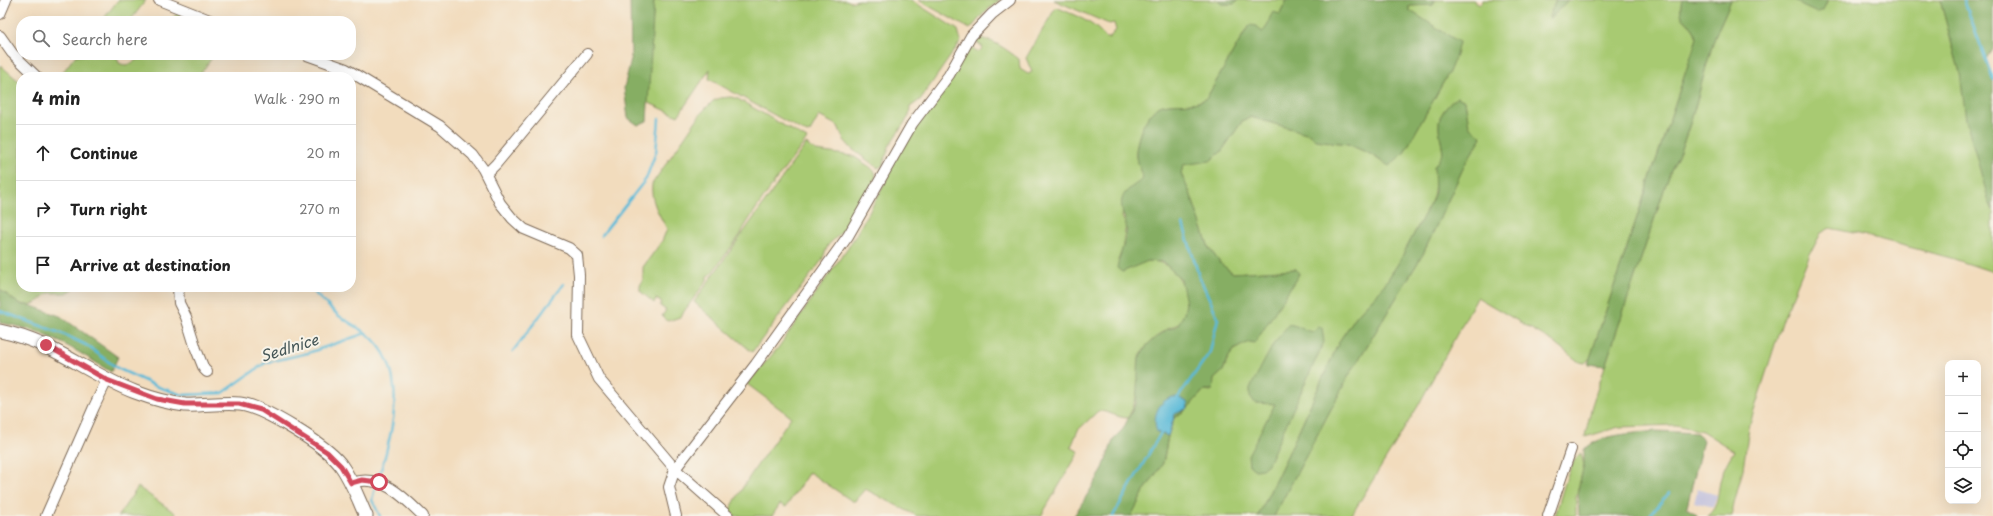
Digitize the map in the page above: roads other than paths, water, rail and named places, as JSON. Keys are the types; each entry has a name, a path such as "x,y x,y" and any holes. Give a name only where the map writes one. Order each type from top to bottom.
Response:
{"main road":[{"path":"1,332 25,337 46,345 107,380 147,396 176,403 193,405 230,404 255,408 285,424 327,452 341,466 351,483 366,516"}],"street":[{"path":"0,14 6,0"},
{"path":"159,0 199,16"},
{"path":"676,516 669,487 675,469 743,381 848,236 912,124 949,74 971,36 992,14 1010,0"},
{"path":"0,36 16,57"},
{"path":"486,174 496,164 587,54"},
{"path":"19,60 32,72"},
{"path":"321,60 351,72"},
{"path":"356,75 440,126 473,155 486,174 500,202 512,218 524,229 569,248 577,255 579,275 578,335 599,379 639,429 675,469 728,516"},
{"path":"178,292 179,303 186,317 204,369 207,372"},
{"path":"46,516 107,380"},
{"path":"1548,516 1571,449"},
{"path":"351,483 365,480 384,484 401,495 423,516"}],"water":[{"path":"1178,397 1187,402 1188,408 1175,414 1168,436 1157,432 1155,421 1159,407 1167,399"}],"waterway":[{"path":"1964,0 1993,79"},
{"path":"601,236 646,179 656,152 659,119"},
{"path":"1177,399 1210,352 1218,318 1199,276 1183,224"},
{"path":"513,351 564,284"},
{"path":"313,292 339,316 366,333"},
{"name":"Sedlnice","path":"0,311 63,334 86,345 117,368 158,387 183,395 223,393 265,363 308,353 366,333 380,347 389,364 394,383 393,422 389,442 378,479"},
{"path":"1113,516 1162,431"},
{"name":"Sedlnice","path":"376,484 372,500 380,516"},
{"path":"1649,516 1669,493"}]}
